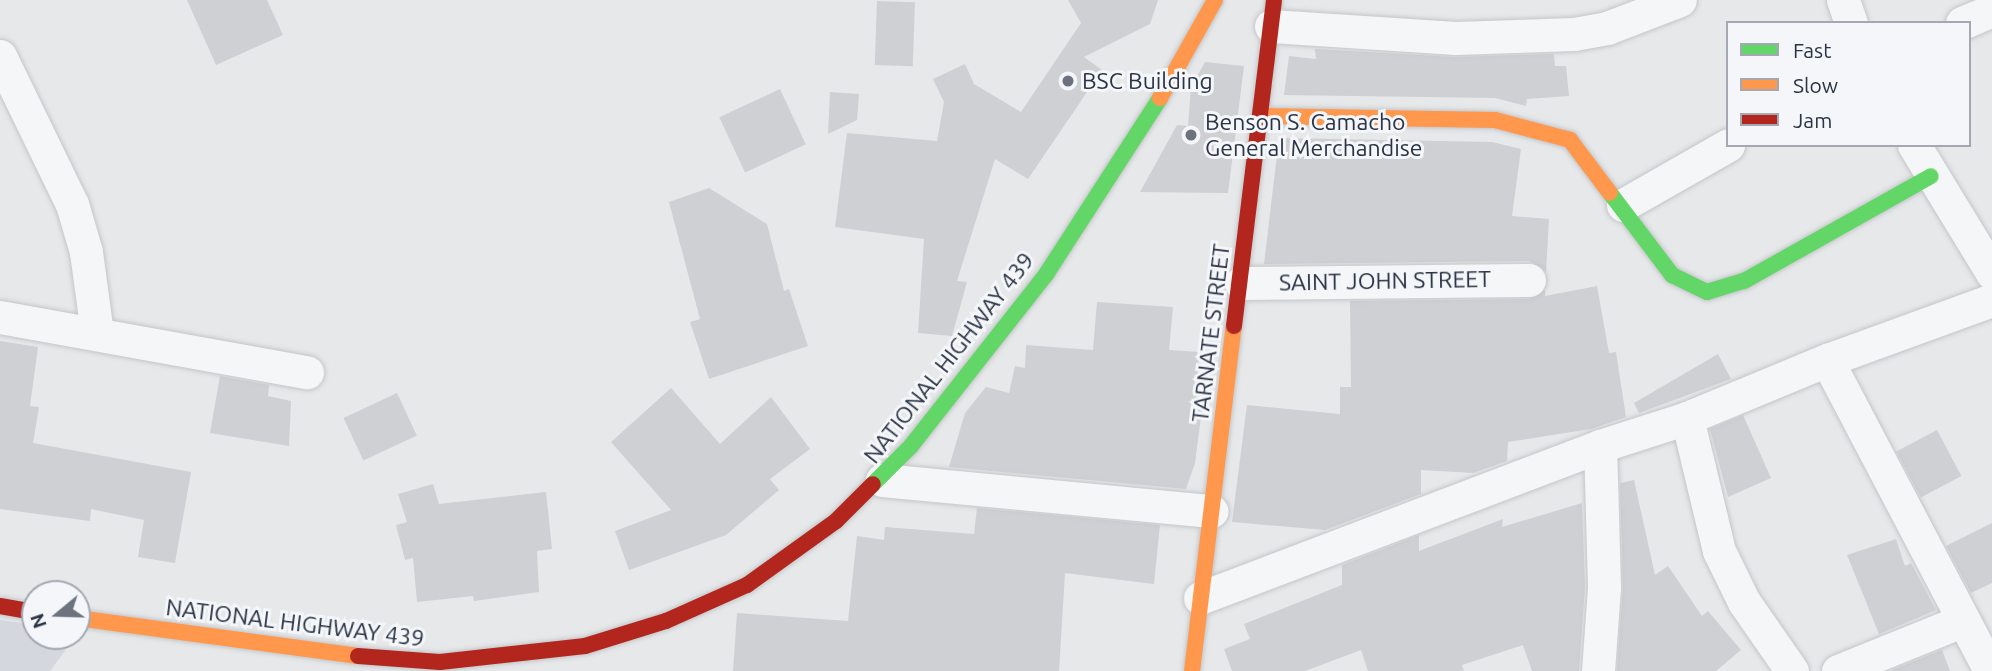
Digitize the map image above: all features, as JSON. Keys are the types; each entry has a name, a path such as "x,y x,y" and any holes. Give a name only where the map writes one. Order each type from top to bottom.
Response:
{"main road":[{"name":"NATIONAL HIGHWAY 439","path":"91,620 439,666 585,646 666,621 747,585 836,522 882,480 1047,273 1141,131 1215,0"},
{"name":"TARNATE STREET","path":"1192,671 1272,13"},
{"path":"1260,116 1495,120 1570,140 1623,205 1672,275 1707,292 1744,281 1931,176"},
{"path":"0,606 21,610"}],"street":[{"path":"1272,13 1456,38 1574,34 1607,28 1680,0"},
{"path":"1843,0 1850,21"},
{"path":"1967,21 1992,10"},
{"path":"0,56 72,204 86,252 97,333"},
{"path":"1623,205 1726,146"},
{"path":"1914,147 1992,273"},
{"name":"SAINT JOHN STREET","path":"1241,283 1529,280"},
{"path":"1200,598 1600,446 1686,418 1827,360 1992,300"},
{"path":"0,317 307,372"},
{"path":"1827,360 1990,671"},
{"path":"1686,418 1719,551 1744,602 1792,671"},
{"path":"1598,671 1604,587 1600,446"},
{"path":"882,480 1212,511"},
{"path":"1838,671 1962,621"}],"shaded area":[{"path":"0,620 21,623 21,650 66,650 50,671 0,671"}],"building":[{"path":"187,0 267,0 283,35 216,65"},
{"path":"1068,0 1158,0 1150,24 1084,57 1102,70 1028,179 995,159 957,281 967,282 952,336 918,333 924,239 835,227 847,133 937,141 944,102 933,79 965,64 974,84 1021,112 1081,23"},
{"path":"877,1 915,2 913,66 875,65"},
{"path":"1315,49 1455,57 1554,54 1555,66 1566,66 1569,96 1527,99 1526,106 1495,98 1284,95 1289,56 1316,59"},
{"path":"1205,62 1244,66 1228,193 1140,192 1177,125 1188,126 1191,87"},
{"path":"780,89 806,144 745,173 719,117"},
{"path":"830,92 859,94 857,120 828,134"},
{"path":"1279,138 1492,142 1521,149 1512,216 1549,219 1546,272 1529,261 1264,264"},
{"path":"709,188 767,224 784,291 789,289 808,346 709,379 690,322 700,319 669,202"},
{"path":"1597,286 1609,353 1616,352 1626,417 1591,429 1508,442 1507,461 1473,473 1421,470 1421,494 1325,530 1232,522 1247,405 1340,414 1340,387 1351,387 1350,301 1529,299 1545,290 1545,296"},
{"path":"1097,302 1173,307 1169,350 1199,352 1196,400 1203,401 1195,463 1186,489 949,467 965,413 986,387 1009,393 1015,366 1025,368 1026,345 1093,350"},
{"path":"0,341 38,347 30,406 39,407 33,443 191,472 175,563 138,557 144,520 91,509 90,521 0,509"},
{"path":"1718,354 1731,379 1639,413 1634,403"},
{"path":"220,376 269,385 268,396 291,401 289,446 210,433"},
{"path":"671,388 720,444 771,397 810,449 770,479 779,490 726,535 629,570 615,531 671,510 611,442"},
{"path":"397,393 417,436 363,461 344,418"},
{"path":"1743,415 1771,478 1728,497 1710,429"},
{"path":"1937,430 1961,476 1921,498 1896,452"},
{"path":"1634,480 1655,575 1668,566 1702,616 1708,611 1741,650 1716,671 1617,671 1623,587 1620,483"},
{"path":"433,484 439,504 546,492 552,549 537,551 539,592 474,601 473,596 417,602 413,558 405,560 396,525 407,522 398,494"},
{"path":"1582,503 1585,587 1579,671 1532,671 1523,645 1462,665 1464,671 1368,671 1361,650 1305,671 1232,671 1224,649 1250,639 1244,624 1342,585 1342,565 1419,535 1419,551 1503,519 1502,527"},
{"path":"977,508 1160,525 1154,584 1065,573 1059,671 733,671 737,613 848,621 857,536 884,540 885,527 974,534"},
{"path":"1992,523 1992,583 1971,593 1946,546"},
{"path":"1896,539 1905,566 1911,563 1936,610 1879,634 1847,555"},
{"path":"1942,650 1950,671 1892,671 1892,670"}],"traffic: fast":[{"path":"873,484 911,446 1047,273 1160,98"},
{"path":"1610,193 1672,275 1707,292 1744,281 1931,176"}],"traffic: slow":[{"path":"1160,98 1215,0"},
{"path":"1260,116 1495,120 1570,140 1610,193"},
{"path":"1192,671 1234,326"},
{"path":"91,620 358,656"}],"traffic: jam":[{"path":"1234,326 1274,0"},
{"path":"358,656 440,662 585,646 666,621 747,585 836,521 873,484"},
{"path":"0,606 21,610"}],"place":[{"name":"BSC Building","path":"1068,81"},
{"name":"Benson S. Camacho General Merchandise","path":"1191,135"}]}
